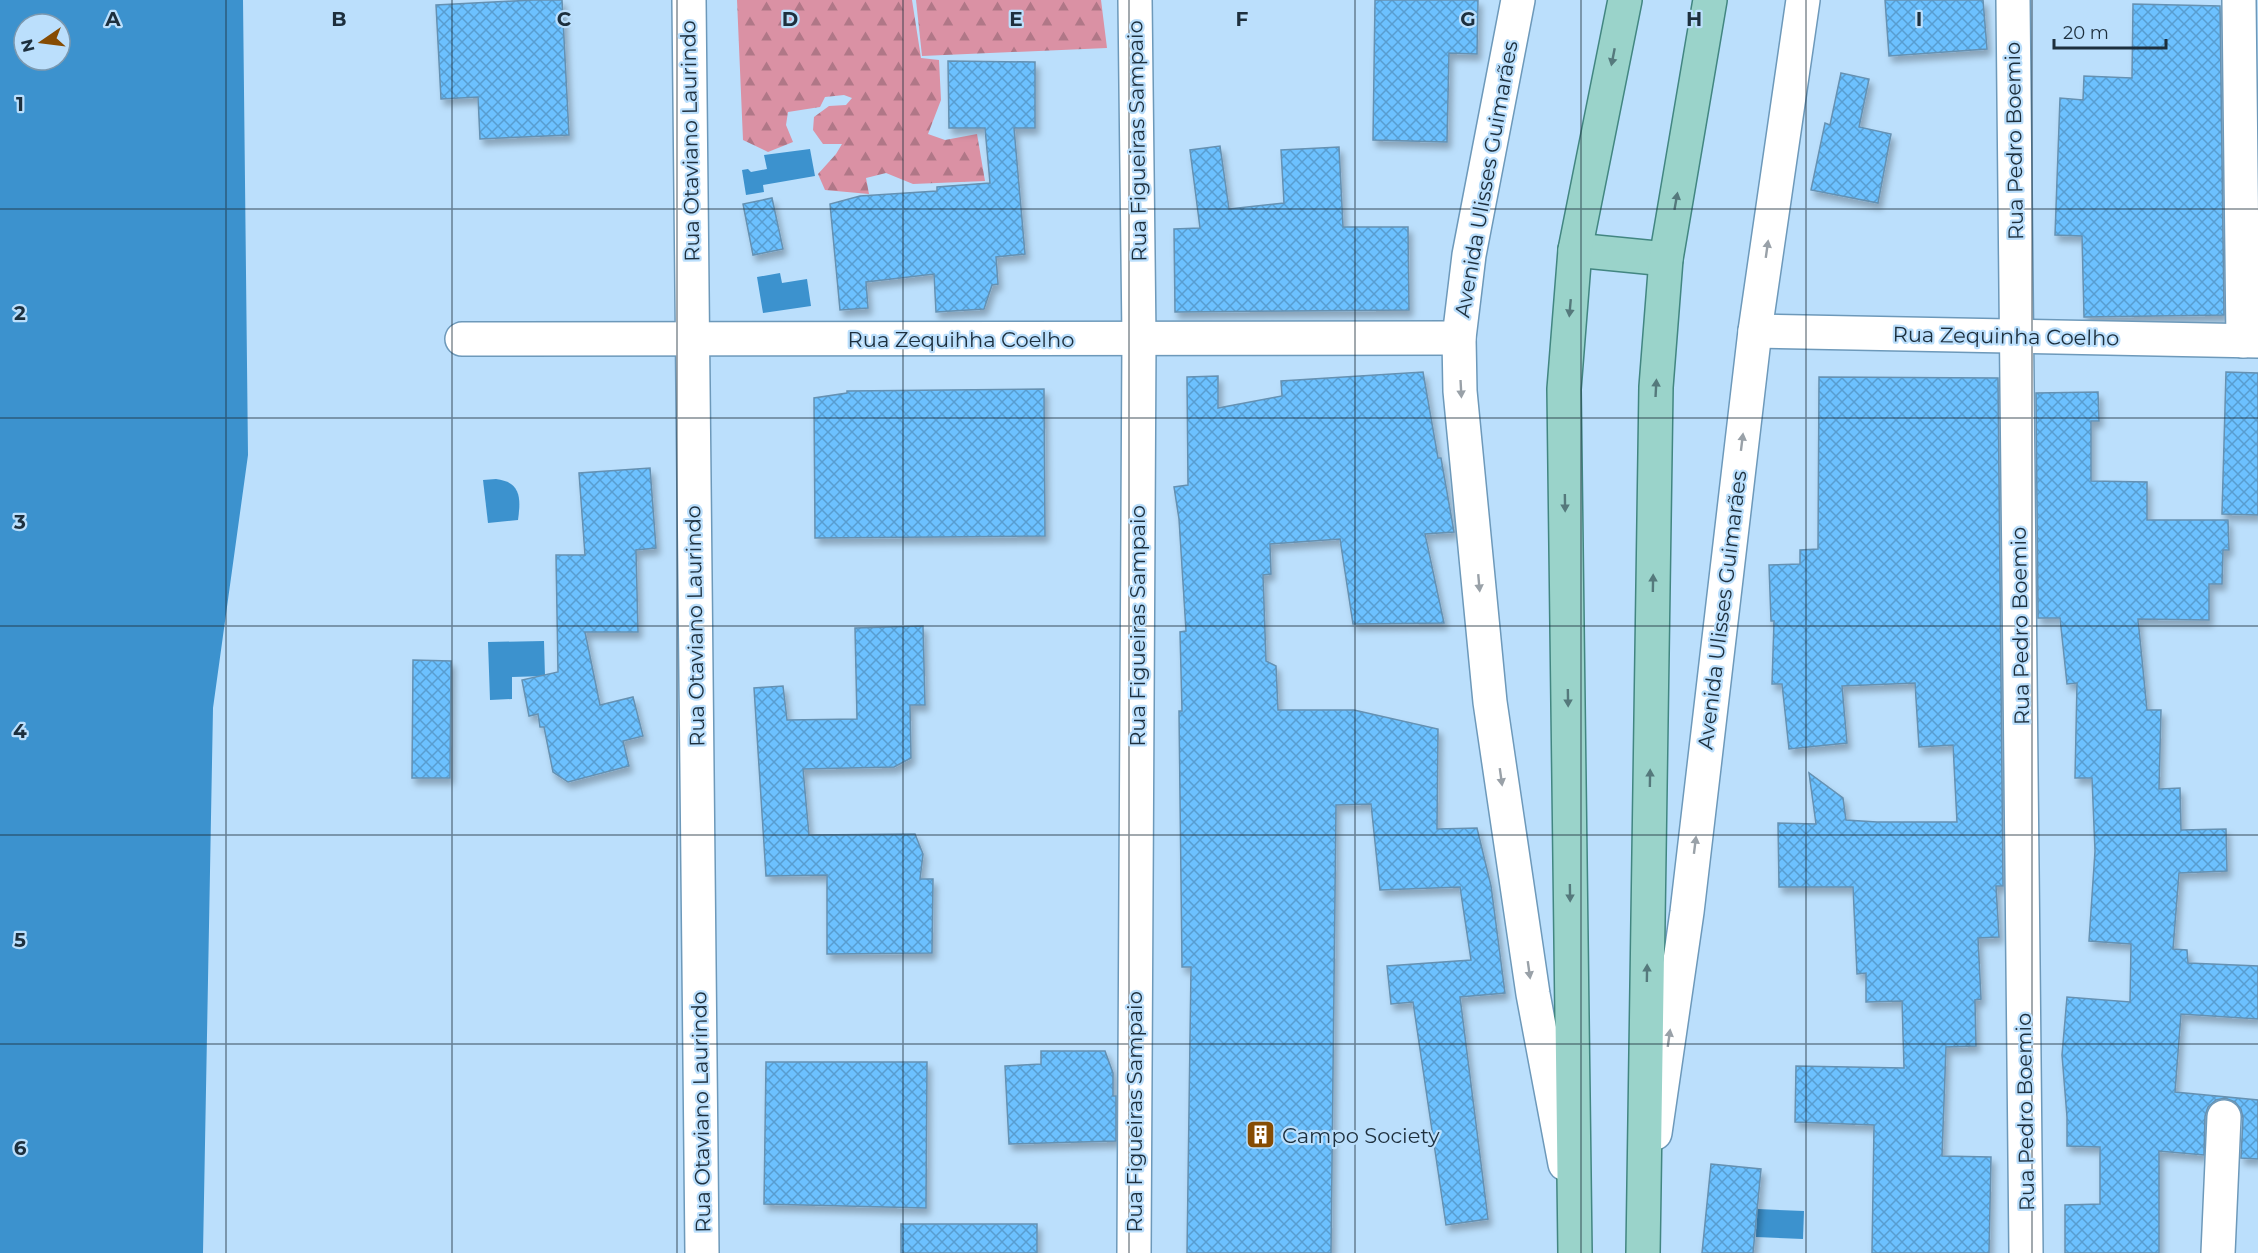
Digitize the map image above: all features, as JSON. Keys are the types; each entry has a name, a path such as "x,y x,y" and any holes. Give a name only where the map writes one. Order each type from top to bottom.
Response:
{"main road":[{"name":"Avenida Ulisses Guimarães","path":"1575,1253 1564,389 1575,250 1625,0"},
{"name":"Avenida Ulisses Guimarães","path":"1643,1253 1656,399 1666,259 1710,0"},
{"path":"1575,250 1666,259"}],"street":[{"name":"Rua Otaviano Laurindo","path":"689,0 702,1253"},
{"name":"Rua Figueiras Sampaio","path":"1134,1253 1139,339 1135,0"},
{"name":"Avenida Ulisses Guimarães","path":"1518,0 1469,255 1459,339 1460,391 1490,702 1533,994 1575,1213"},
{"name":"Avenida Ulisses Guimarães","path":"1643,1221 1687,912 1755,331 1803,0"},
{"name":"Rua Pedro Boemio","path":"2013,0 2026,1253"},
{"path":"2239,0 2251,341"},
{"name":"Rua Zequinha Coelho","path":"1755,331 2251,341"},
{"name":"Rua Zequihha Coelho","path":"462,339 1459,339"},
{"path":"2218,1253 2224,1117"}],"green space":[{"path":"737,0 912,0 921,58 939,60 941,100 928,134 945,140 977,134 985,181 913,184 886,173 866,178 869,194 825,190 818,174 842,144 823,144 813,130 814,117 829,106 846,105 852,98 844,95 825,97 820,107 788,112 786,125 793,142 768,152 743,140"},
{"path":"916,0 1101,0 1107,48 922,56"}],"water":[{"path":"0,0 243,0 248,455 213,708 203,1253 0,1253"},
{"path":"810,149 815,176 763,185 764,192 746,195 742,170 748,169 751,172 767,169 764,155"},
{"path":"780,273 782,283 807,279 811,306 763,313 757,277"},
{"path":"496,479 510,484 518,492 518,520 488,523 483,480"},
{"path":"544,641 545,676 512,677 512,699 490,700 488,642"},
{"path":"1757,1209 1804,1211 1803,1239 1756,1237"}],"building":[{"path":"562,0 569,135 480,139 478,97 441,99 436,5"},
{"path":"1375,0 1478,0 1477,54 1449,53 1447,142 1373,140"},
{"path":"1885,0 1983,0 1987,49 1889,56"},
{"path":"2133,4 2220,6 2224,315 2084,317 2082,236 2055,235 2060,98 2083,100 2084,76 2132,78"},
{"path":"948,61 1035,62 1035,128 1014,128 1025,254 996,257 998,284 992,285 984,309 936,312 934,274 866,282 868,308 840,310 830,204 860,196 937,191 937,187 990,183 985,128 949,128"},
{"path":"1841,73 1869,79 1859,127 1891,134 1878,203 1811,190 1825,123 1830,125"},
{"path":"1220,146 1229,209 1284,203 1281,150 1339,147 1343,227 1408,227 1409,310 1175,312 1174,229 1200,228 1190,150"},
{"path":"772,198 783,249 753,255 743,204"},
{"path":"1423,372 1454,532 1425,534 1444,623 1353,624 1340,539 1270,544 1271,574 1263,575 1266,661 1276,666 1278,710 1354,710 1438,729 1437,829 1477,828 1491,886 1505,993 1460,997 1488,1219 1446,1225 1413,1002 1391,1004 1387,966 1471,960 1460,887 1380,890 1371,804 1336,805 1331,1253 1187,1253 1191,967 1182,967 1179,711 1182,711 1180,632 1186,631 1179,519 1174,487 1188,485 1187,377 1218,376 1218,408 1282,396 1281,381"},
{"path":"2226,372 2258,373 2258,515 2222,514"},
{"path":"1819,377 1998,378 2003,886 1996,886 1999,937 1978,938 1981,999 1975,1000 1976,1046 1946,1047 1942,1156 1991,1157 1989,1253 1872,1253 1874,1125 1795,1122 1796,1066 1904,1068 1902,1001 1866,1002 1866,973 1857,974 1853,887 1779,887 1778,823 1816,824 1809,773 1843,798 1846,820 1957,822 1953,745 1919,747 1915,683 1842,686 1847,743 1789,749 1782,684 1772,684 1774,621 1771,621 1769,565 1800,564 1800,550 1818,549"},
{"path":"1044,389 1045,536 815,538 814,398 847,393 847,391"},
{"path":"2098,392 2099,421 2091,421 2091,481 2147,482 2147,520 2228,520 2229,550 2223,550 2222,584 2209,584 2209,620 2138,619 2147,710 2161,710 2159,789 2180,788 2181,830 2226,829 2227,871 2179,873 2173,949 2187,950 2188,963 2258,966 2258,1019 2181,1014 2175,1092 2258,1100 2258,1159 2241,1158 2243,1118 2241,1109 2235,1102 2225,1098 2216,1100 2208,1107 2205,1116 2204,1155 2159,1151 2159,1253 2065,1253 2065,1205 2100,1204 2100,1147 2067,1146 2062,1055 2067,997 2130,1002 2131,944 2089,941 2095,851 2092,778 2075,778 2077,683 2067,684 2060,618 2038,618 2036,393"},
{"path":"650,468 656,548 636,550 638,632 585,632 600,705 633,697 643,736 623,741 629,766 568,782 553,772 544,727 540,727 538,714 529,716 522,680 558,672 556,555 585,555 579,473"},
{"path":"923,626 925,705 910,705 911,758 894,767 803,769 809,835 915,834 923,854 920,879 933,879 932,953 827,954 827,875 766,876 754,688 783,686 787,720 857,719 855,628"},
{"path":"413,660 451,661 450,778 412,778"},
{"path":"1041,1051 1105,1051 1113,1073 1113,1096 1116,1096 1116,1141 1009,1144 1005,1066 1041,1064"},
{"path":"766,1062 927,1062 926,1208 764,1204"},
{"path":"1711,1164 1761,1169 1753,1253 1702,1253"},
{"path":"901,1224 1037,1224 1037,1253 901,1253"}],"place":[{"name":"Campo Society","path":"1261,1135"}]}
